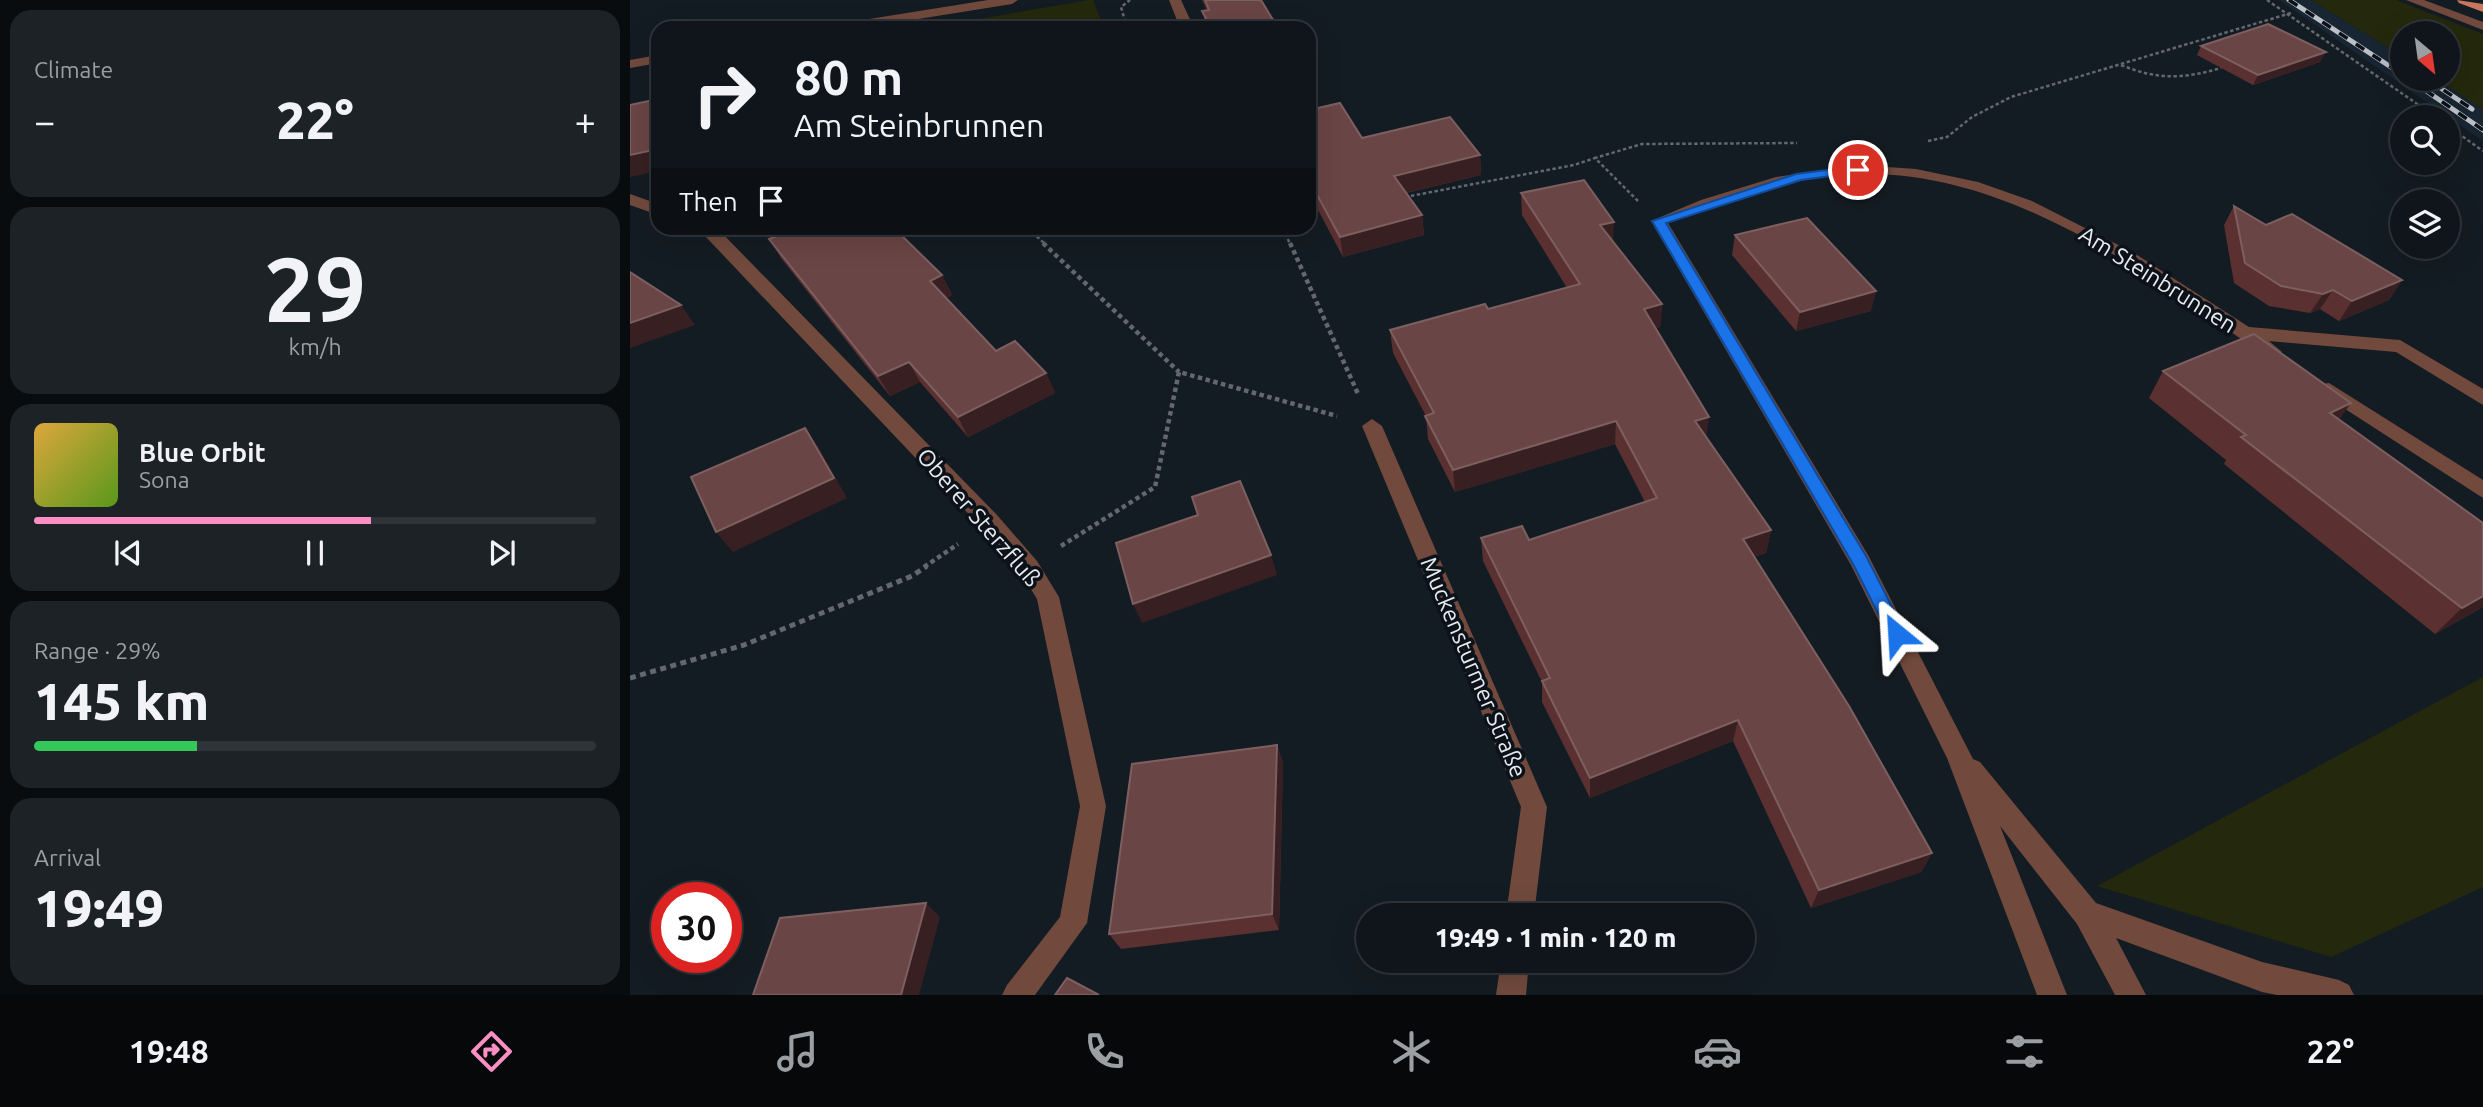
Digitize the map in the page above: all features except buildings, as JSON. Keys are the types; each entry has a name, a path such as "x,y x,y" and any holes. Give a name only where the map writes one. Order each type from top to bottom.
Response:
{"main road":[{"path":"2463,0 2483,8"}],"street":[{"path":"882,21 1012,0"},
{"path":"1175,0 1184,21"},
{"path":"2412,0 2483,26"},
{"path":"630,64 651,60"},
{"name":"Am Steinbrunnen","path":"1659,221 1800,177 1858,170 1931,176 2004,194 2108,243 2291,363"},
{"path":"630,199 651,207"},
{"path":"1659,221 1860,561 1959,755 2052,995"},
{"name":"Oberer Sterzfluß","path":"714,235 989,521 1029,567 1048,597 1093,806 1073,923 1017,995"},
{"path":"2245,333 2400,346 2483,398"},
{"path":"2313,378 2483,490"},
{"name":"Muckensturmer Straße","path":"1372,426 1534,807 1522,903"},
{"path":"1959,755 2087,914 2131,995"},
{"path":"2087,914 2262,977 2339,995"},
{"path":"1511,995 1514,973"}],"path":[{"path":"1125,21 1121,6 1130,0"},
{"path":"2267,0 2291,13 2419,105"},
{"path":"1924,142 1947,138 1972,117 2011,97 2291,13"},
{"path":"2120,65 2144,75 2169,80 2221,68"},
{"path":"2460,135 2483,151"},
{"path":"1393,199 1496,181 1642,144 1806,143"},
{"path":"1595,158 1659,221"},
{"path":"1316,203 1321,203"},
{"path":"1035,235 1179,372 1372,426"},
{"path":"1286,235 1372,426"},
{"path":"1069,540 1155,487 1179,372"},
{"path":"630,678 744,645 912,576 989,521"}],"shaded area":[{"path":"2279,0 2311,0 2390,49 2390,77"},
{"path":"2411,91 2455,91 2483,110 2483,141 2460,125 2460,105 2431,105"}],"green space":[{"path":"1093,0 1101,21 967,21"},
{"path":"2311,0 2396,0 2450,21 2390,21 2390,49"},
{"path":"2460,25 2483,34 2483,110 2455,91 2460,91"},
{"path":"2483,677 2483,887 2331,957 2097,886"}],"railway":[{"path":"2289,0 2390,66"},
{"path":"2426,91 2483,130"},
{"path":"2445,91 2472,109"}],"route":[{"path":"1858,170 1800,177 1659,221 1860,561 1897,634"}]}
